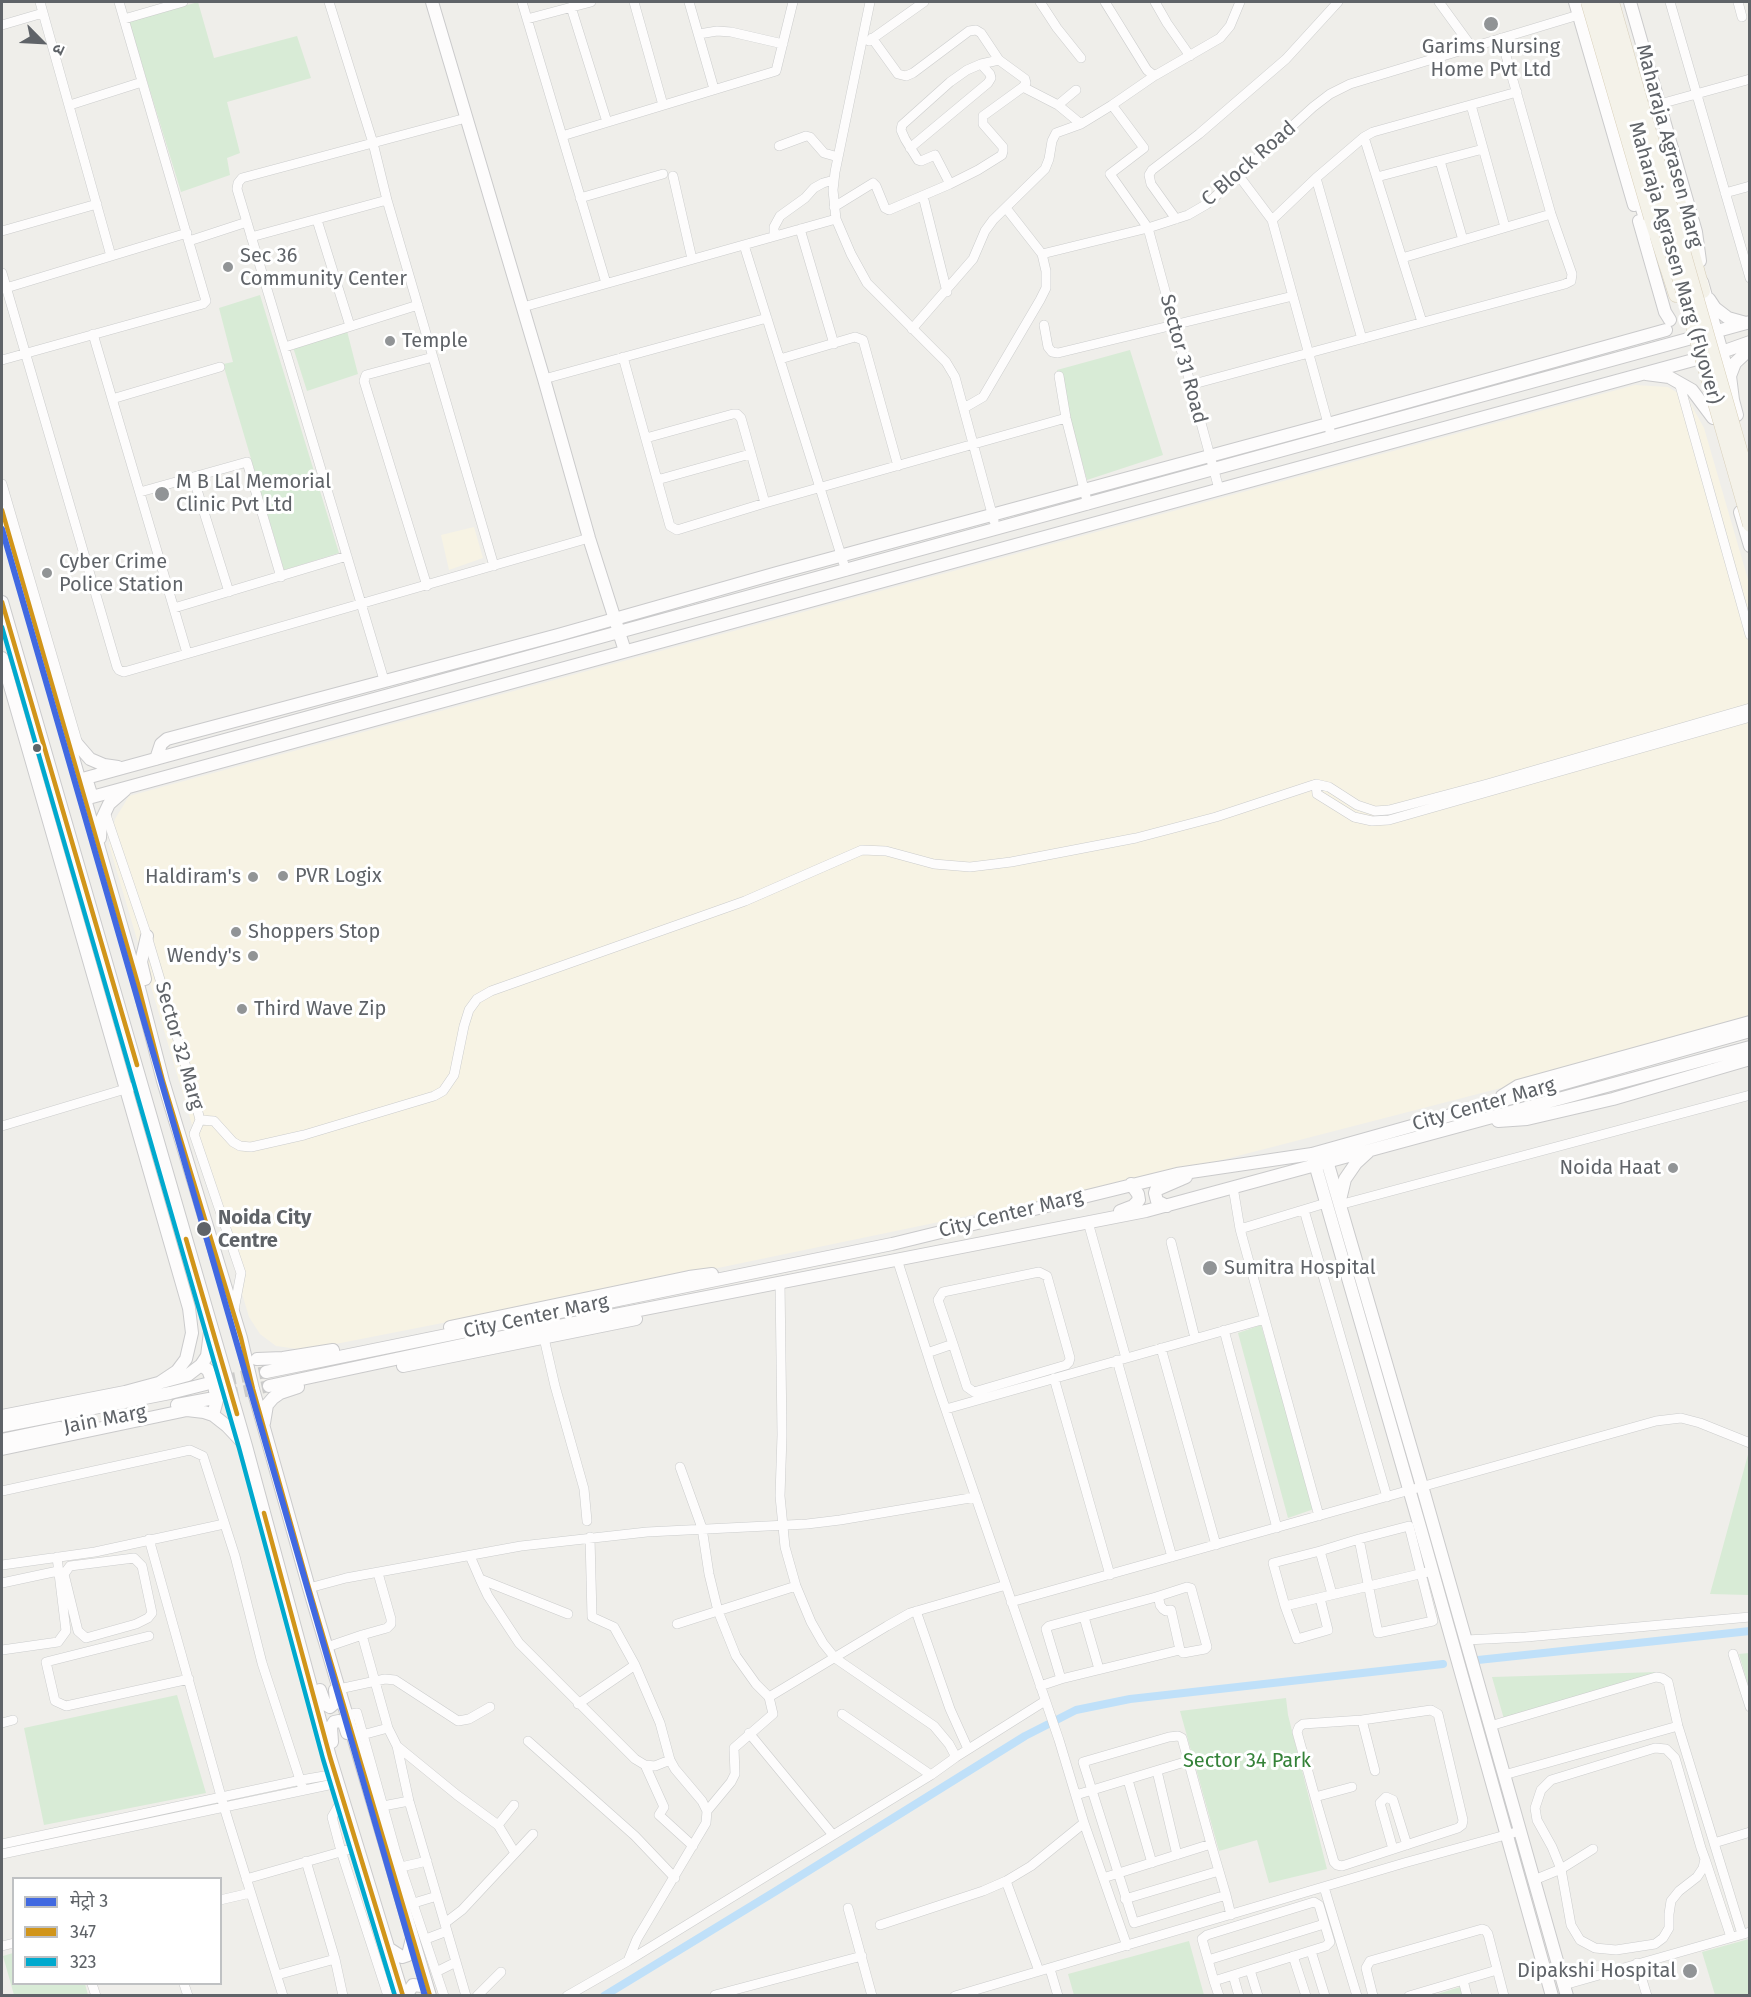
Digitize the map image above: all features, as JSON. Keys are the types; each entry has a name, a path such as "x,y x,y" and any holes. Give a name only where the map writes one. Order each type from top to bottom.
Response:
{"main road":[{"path":"432,2 589,538 625,651"},
{"path":"1575,2 1584,8 1676,295 1663,337 1634,355"},
{"name":"Maharaja Agrasen Marg (Flyover)","path":"1600,2 1749,525"},
{"name":"Maharaja Agrasen Marg (Flyover)","path":"1612,2 1749,485"},
{"path":"1621,2 1703,291 1715,308 1728,318 1748,323"},
{"name":"Maharaja Agrasen Marg","path":"1630,2 1696,232 1703,291 1718,332 1749,459"},
{"path":"1584,8 1623,173 1668,325"},
{"name":"Maharaja Agrasen Marg","path":"1584,8 1643,215 1683,309 1691,359"},
{"path":"1748,323 86,777 92,797 1722,352 1749,342"},
{"path":"156,759 161,744 167,739 1328,424 1668,325"},
{"path":"1731,384 1730,376 1735,363 1749,349"},
{"path":"1691,359 1713,418 1749,546"},
{"path":"1640,373 1670,377 1692,390 1713,418"},
{"path":"2,510 164,1081 241,1338 309,1588 429,1993"},
{"path":"2,602 246,1446 330,1757 388,1948 404,1995 413,1985 422,1986 429,1993"},
{"path":"2,658 191,1320 192,1333 186,1359 177,1371 159,1383"},
{"path":"66,729 90,759 104,765 123,768"},
{"path":"101,854 101,821 109,804 129,787"},
{"path":"147,936 141,962 152,1010 151,1030"},
{"path":"1488,1104 1518,1086 1749,1022"},
{"name":"City Center Marg","path":"266,1372 892,1244 1177,1174 1312,1154 1749,1031"},
{"name":"City Center Marg","path":"269,1386 459,1346 1167,1206 1749,1047"},
{"path":"1470,1123 1527,1119 1613,1099 1749,1059"},
{"path":"1339,1205 1345,1179 1356,1163 1371,1150"},
{"path":"1321,1163 1339,1205 1422,1486 1565,1990"},
{"path":"1321,1163 1326,1203 1410,1491 1415,1528 1426,1572 1506,1833 1552,1995"},
{"path":"1167,1206 1157,1201 1156,1190 1192,1173"},
{"path":"1103,1220 1137,1202 1138,1194 1131,1184"},
{"path":"257,1359 283,1358 410,1337 689,1277 714,1274 738,1276"},
{"path":"267,1405 280,1393 294,1388 684,1310 719,1300 738,1291"},
{"path":"2,1416 125,1392 188,1375 201,1365 207,1356 211,1325"},
{"path":"241,1338 257,1359 267,1405 263,1425"},
{"path":"201,1365 208,1370 214,1386 217,1400 213,1415"},
{"name":"Jain Marg","path":"2,1426 206,1384"},
{"name":"Jain Marg","path":"2,1440 208,1399"},
{"path":"2,1449 187,1410 213,1415 246,1446"},
{"path":"303,1658 316,1675 325,1704 333,1707 337,1700 328,1650"},
{"path":"330,1757 333,1738 331,1727 336,1721 344,1723 355,1747"},
{"path":"388,1948 402,1957 408,1955 412,1936"}],"street":[{"path":"40,2 111,256"},
{"path":"2,360 203,304 206,298 119,2"},
{"path":"124,19 183,2"},
{"path":"329,2 373,143 387,200 494,566"},
{"path":"522,2 606,283"},
{"path":"527,19 591,2"},
{"path":"634,2 663,105"},
{"path":"688,2 714,89"},
{"path":"562,136 776,71 793,2"},
{"path":"870,2 834,180 836,219 867,283 946,362 956,377 997,530"},
{"path":"860,47 924,2"},
{"path":"1040,2 1081,58"},
{"path":"1105,2 1147,70 1152,75 1157,74"},
{"path":"1155,2 1190,56"},
{"path":"912,329 973,259 985,231 993,220 1045,169 1056,134 1081,124 1157,74 1220,38 1230,27 1240,2"},
{"path":"1176,219 1151,184 1149,175 1152,170 1199,134 1278,66 1338,2"},
{"path":"1439,2 1471,46"},
{"name":"C Block Road","path":"1042,254 1148,228 1176,219 1207,204 1330,94 1350,84 1501,38 1584,8 1621,2"},
{"path":"1670,2 1749,278"},
{"path":"1738,2 1742,16"},
{"path":"572,7 607,122"},
{"path":"2,25 43,13"},
{"path":"834,207 873,183 887,210 978,170 1002,154 1003,147 982,124 983,116 1026,83 1025,79 999,60 981,33 976,30 969,30 906,76 898,74 872,38"},
{"path":"699,34 731,32 783,44"},
{"path":"1190,385 1565,284 1570,280 1572,274 1551,214 1501,38"},
{"path":"950,184 937,156 932,155 919,161 901,130 904,121 950,81 967,70 999,60"},
{"path":"910,148 988,83 991,78 990,74 981,64"},
{"path":"1660,104 1749,79"},
{"path":"70,105 142,82"},
{"path":"1023,87 1058,105 1081,124"},
{"path":"1058,105 1076,90"},
{"path":"1272,220 1364,137 1384,128 1516,92"},
{"path":"1112,105 1144,148 1110,174 1148,228"},
{"path":"1471,105 1505,227"},
{"path":"384,680 237,189 242,178 466,118"},
{"path":"779,146 806,136 810,137 824,153 838,157"},
{"path":"1364,137 1422,322"},
{"path":"1377,177 1483,149"},
{"path":"1440,161 1463,240"},
{"path":"580,198 663,174"},
{"path":"673,176 692,259"},
{"path":"1239,176 1272,220 1332,438"},
{"path":"1316,178 1362,339"},
{"path":"774,236 774,227 780,216 805,198 814,188 834,180"},
{"path":"1725,193 1749,186"},
{"path":"923,196 946,292"},
{"path":"251,237 387,200"},
{"path":"2,231 97,204"},
{"path":"964,408 983,397 1046,288 1046,271 1042,254 1006,208"},
{"path":"1402,258 1551,214"},
{"path":"523,307 836,219"},
{"path":"317,220 350,326"},
{"path":"6,288 111,256 247,222"},
{"name":"Sector 31 Road","path":"1148,228 1219,489"},
{"path":"800,229 834,344"},
{"path":"744,245 846,571"},
{"path":"2,273 117,667 124,672 589,538"},
{"path":"1044,326 1048,346 1052,352 1058,353 1293,296"},
{"path":"285,347 418,304"},
{"path":"544,379 767,318"},
{"path":"93,334 187,653"},
{"path":"780,359 855,337 863,340 898,466"},
{"path":"427,586 364,381 366,375 433,357"},
{"path":"623,357 670,526 677,530 1066,418"},
{"path":"112,399 220,367"},
{"path":"1059,376 1066,418 1088,505"},
{"path":"1679,382 1749,635"},
{"path":"646,438 737,414 741,418 765,503"},
{"path":"657,480 750,454"},
{"path":"140,492 247,462 281,577"},
{"path":"193,477 228,592"},
{"path":"2,484 79,748"},
{"path":"174,608 347,556"},
{"path":"200,1120 214,1121 233,1142 240,1146 251,1147 304,1135 434,1096 443,1091 454,1075 469,1010 477,999 491,991 745,901 862,850 885,851 934,864 970,867 1011,862 1148,835 1216,817 1316,784 1329,787 1357,805 1375,811 1389,810 1749,708"},
{"path":"1316,784 1317,794 1354,817 1372,821 1389,820 1749,717"},
{"name":"Sector 32 Marg","path":"105,812 147,936 200,1120 194,1134 241,1273 233,1314"},
{"path":"2,1126 142,1084"},
{"path":"1339,1205 1749,1095"},
{"path":"1233,1187 1240,1229 1319,1516"},
{"path":"1240,1229 1326,1203"},
{"path":"1304,1210 1387,1497"},
{"path":"1088,1222 1172,1557"},
{"path":"1171,1242 1196,1338"},
{"path":"897,1259 1127,1946"},
{"path":"1039,1272 1047,1276 1070,1362 974,1392 967,1388 953,1344 938,1300 943,1292 1039,1272"},
{"path":"780,1282 782,1435 780,1496 785,1546 796,1586 811,1622 835,1658 934,1726 949,1743 956,1757"},
{"path":"946,1409 1265,1319"},
{"path":"1224,1330 1277,1528"},
{"path":"544,1338 584,1489 587,1521"},
{"path":"927,1353 953,1344"},
{"path":"1161,1348 1216,1545"},
{"path":"1054,1378 1110,1575"},
{"path":"1011,1602 1656,1421 1681,1418 1690,1420 1749,1443"},
{"path":"2,1491 190,1450 199,1453 206,1460 235,1556 262,1662 302,1785"},
{"path":"680,1467 702,1528 709,1574 718,1611 736,1656 756,1684 769,1697 773,1714 734,1748 735,1774 706,1812"},
{"path":"309,1588 346,1578 521,1546 590,1537 840,1520 976,1497"},
{"path":"2,1565 95,1552 224,1524"},
{"path":"1320,1598 1328,1630 1297,1638 1273,1563 1409,1526 1415,1528"},
{"path":"590,1537 592,1617 614,1627 635,1665 660,1723 670,1760 702,1801 706,1812 706,1824 637,1939 628,1961"},
{"path":"149,1539 224,1807 283,1995"},
{"path":"1285,1606 1332,1594 1370,1585 1426,1572 1433,1621 1378,1633 1370,1585 1359,1539"},
{"path":"1320,1551 1332,1594"},
{"path":"470,1556 488,1596 519,1643 578,1704 635,1759 645,1765 655,1766 670,1760"},
{"path":"2,1650 58,1642 66,1631 57,1557"},
{"path":"134,1558 142,1566 152,1613 148,1618 136,1624 86,1638 78,1631 64,1574 70,1566 134,1558"},
{"path":"2,1583 58,1571"},
{"path":"328,1650 362,1635 387,1628 390,1624 391,1619 378,1573"},
{"path":"480,1580 568,1614"},
{"path":"769,1697 916,1611 1006,1585"},
{"path":"678,1624 796,1586"},
{"path":"1040,1686 1180,1650 1183,1653 1205,1649 1207,1647 1191,1588 1187,1587 1049,1626 1046,1629 1061,1679"},
{"path":"1156,1597 1166,1611 1174,1609 1180,1650"},
{"path":"916,1611 950,1709 968,1749"},
{"path":"1084,1617 1099,1669"},
{"path":"1466,1640 1526,1637 1749,1617"},
{"path":"136,1624 138,1639"},
{"path":"362,1635 388,1728 397,1746 426,1861 466,1995"},
{"path":"149,1636 46,1662 55,1701 66,1706 189,1679"},
{"path":"1733,1654 1749,1707"},
{"path":"578,1704 635,1665"},
{"path":"1490,1726 1656,1677 1668,1682 1678,1726 1745,1933 1637,1963 1565,1990"},
{"path":"339,1689 385,1679 394,1680 458,1721 469,1719 490,1707"},
{"path":"567,1995 628,1961 931,1775 968,1749 1046,1705"},
{"path":"1435,1711 1463,1820 1462,1825 1458,1828 1342,1866 1334,1862 1297,1732 1303,1724 1362,1720 1435,1711"},
{"path":"346,1715 357,1713 401,1867 444,1995"},
{"path":"842,1714 931,1775"},
{"path":"2,1723 13,1720"},
{"path":"1362,1720 1375,1771"},
{"path":"1504,1775 1678,1726"},
{"path":"362,1735 388,1728"},
{"path":"749,1733 833,1835"},
{"path":"1226,1895 1134,1923 1083,1762 1169,1737 1182,1738 1226,1895 1231,1915"},
{"path":"528,1741 635,1836 675,1878"},
{"path":"397,1746 498,1825 515,1852"},
{"path":"1705,1859 1703,1868 1697,1877 1678,1891 1671,1901 1669,1928 1664,1938 1655,1944 1616,1950 1594,1948 1580,1940 1571,1925 1561,1869 1537,1820 1535,1808 1540,1790 1551,1780 1655,1748 1666,1749 1675,1758 1731,1937"},
{"path":"1076,1795 1188,1761"},
{"path":"645,1765 663,1807 659,1815 693,1846"},
{"path":"1157,1771 1177,1855"},
{"path":"2,1844 222,1797 337,1779"},
{"path":"1128,1780 1152,1863"},
{"path":"2,1854 224,1807 302,1785"},
{"path":"1315,1797 1352,1787"},
{"path":"343,1798 332,1816 341,1851 388,1995"},
{"path":"383,1806 410,1801"},
{"path":"498,1825 514,1805"},
{"path":"880,1925 983,1891 1006,1881 1031,1866 1084,1823"},
{"path":"955,1995 1050,1969 1506,1833 1520,1831"},
{"path":"1714,1843 1749,1832"},
{"path":"426,1939 446,1927 533,1834"},
{"path":"1103,1878 1211,1844"},
{"path":"246,1879 358,1847"},
{"path":"1400,1847 1404,1863"},
{"path":"1534,1880 1561,1869 1593,1850"},
{"path":"401,1867 426,1861"},
{"path":"306,1862 344,1995"},
{"path":"1125,1899 1219,1871"},
{"path":"1006,1881 1039,1971"},
{"path":"1324,1887 1333,1936 1357,1995"},
{"path":"222,1900 250,1893"},
{"path":"414,1903 437,1896"},
{"path":"1219,1995 1202,1939 1207,1935 1314,1902 1319,1905 1324,1924 1333,1936"},
{"path":"848,1908 862,1956 869,1995"},
{"path":"1208,1959 1324,1924"},
{"path":"1373,1995 1365,1968 1370,1961 1482,1929 1488,1934 1504,1995"},
{"path":"1214,1981 1326,1946 1333,1936"},
{"path":"1311,1951 1325,1995"},
{"path":"715,1995 862,1956"},
{"path":"1293,1956 1306,1995"},
{"path":"277,1975 335,1959"},
{"path":"436,1972 456,1962"},
{"path":"1637,1963 1647,1995"},
{"path":"1050,1969 1058,1995"},
{"path":"1250,1970 1258,1995"},
{"path":"1411,1995 1497,1970"},
{"path":"477,1995 501,1972"},
{"path":"1233,1975 1239,1995"},
{"path":"1463,1980 1467,1995"}],"shaded area":[{"path":"1635,385 1668,387 1688,399 1704,428 1749,583 1749,1024 1160,1176 641,1284 305,1350 276,1346 260,1334 249,1317 109,845 115,819 129,796"},
{"path":"474,527 483,558 449,570 441,535"}],"green space":[{"path":"198,2 214,58 297,36 311,78 227,102 240,153 227,158 230,175 181,192 129,22"},
{"path":"260,295 339,553 284,570 223,364 233,362 219,308"},
{"path":"347,331 358,374 307,391 292,344"},
{"path":"1130,350 1163,455 1087,480 1057,370"},
{"path":"1261,1325 1314,1509 1288,1518 1238,1333"},
{"path":"1749,1451 1749,1595 1710,1594"},
{"path":"1750,1653 1749,1688 1739,1654"},
{"path":"1658,1672 1504,1719 1492,1677"},
{"path":"177,1695 206,1793 44,1825 24,1728"},
{"name":"Sector 34 Park","path":"1286,1698 1288,1715 1327,1869 1269,1883 1257,1840 1219,1851 1180,1711"},
{"path":"1749,1939 1749,1995 1715,1995 1702,1952"},
{"path":"1189,1941 1204,1995 1074,1995 1068,1974"},
{"path":"12,1953 12,1985 85,1985 88,1995 14,1995 3,1956"},
{"path":"1460,1987 1463,1996 1431,1996"}],"waterway":[{"path":"1478,1660 1750,1631"},
{"path":"604,1996 1025,1736 1076,1710 1130,1699 1443,1664"}],"tunnel":[{"path":"206,1384 266,1372"},
{"path":"209,1399 269,1386"}],"metro line":[{"name":"3","path":"2,529 425,1996"}],"transit line":[{"name":"347","path":"2,510 138,984 163,1081 241,1338 253,1389 309,1588 430,1996"},
{"name":"347","path":"2,602 137,1065"},
{"name":"323","path":"2,627 239,1448 323,1759 395,1996"},
{"name":"347","path":"186,1239 237,1414"},
{"name":"347","path":"264,1513 330,1757 403,1996"}],"place":[{"name":"Garims Nursing Home Pvt Ltd","path":"1491,24"},
{"name":"Sec 36 Community Center","path":"228,267"},
{"name":"Temple","path":"390,341"},
{"name":"M B Lal Memorial Clinic Pvt Ltd","path":"162,494"},
{"name":"Cyber Crime Police Station","path":"47,573"},
{"name":"PVR Logix","path":"283,876"},
{"name":"Haldiram's","path":"253,877"},
{"name":"Shoppers Stop","path":"236,932"},
{"name":"Wendy's","path":"253,956"},
{"name":"Third Wave Zip","path":"242,1009"},
{"name":"Noida Haat","path":"1673,1168"},
{"name":"Noida City Centre","path":"204,1229"},
{"name":"Sumitra Hospital","path":"1210,1268"},
{"name":"Dipakshi Hospital","path":"1690,1971"}]}
